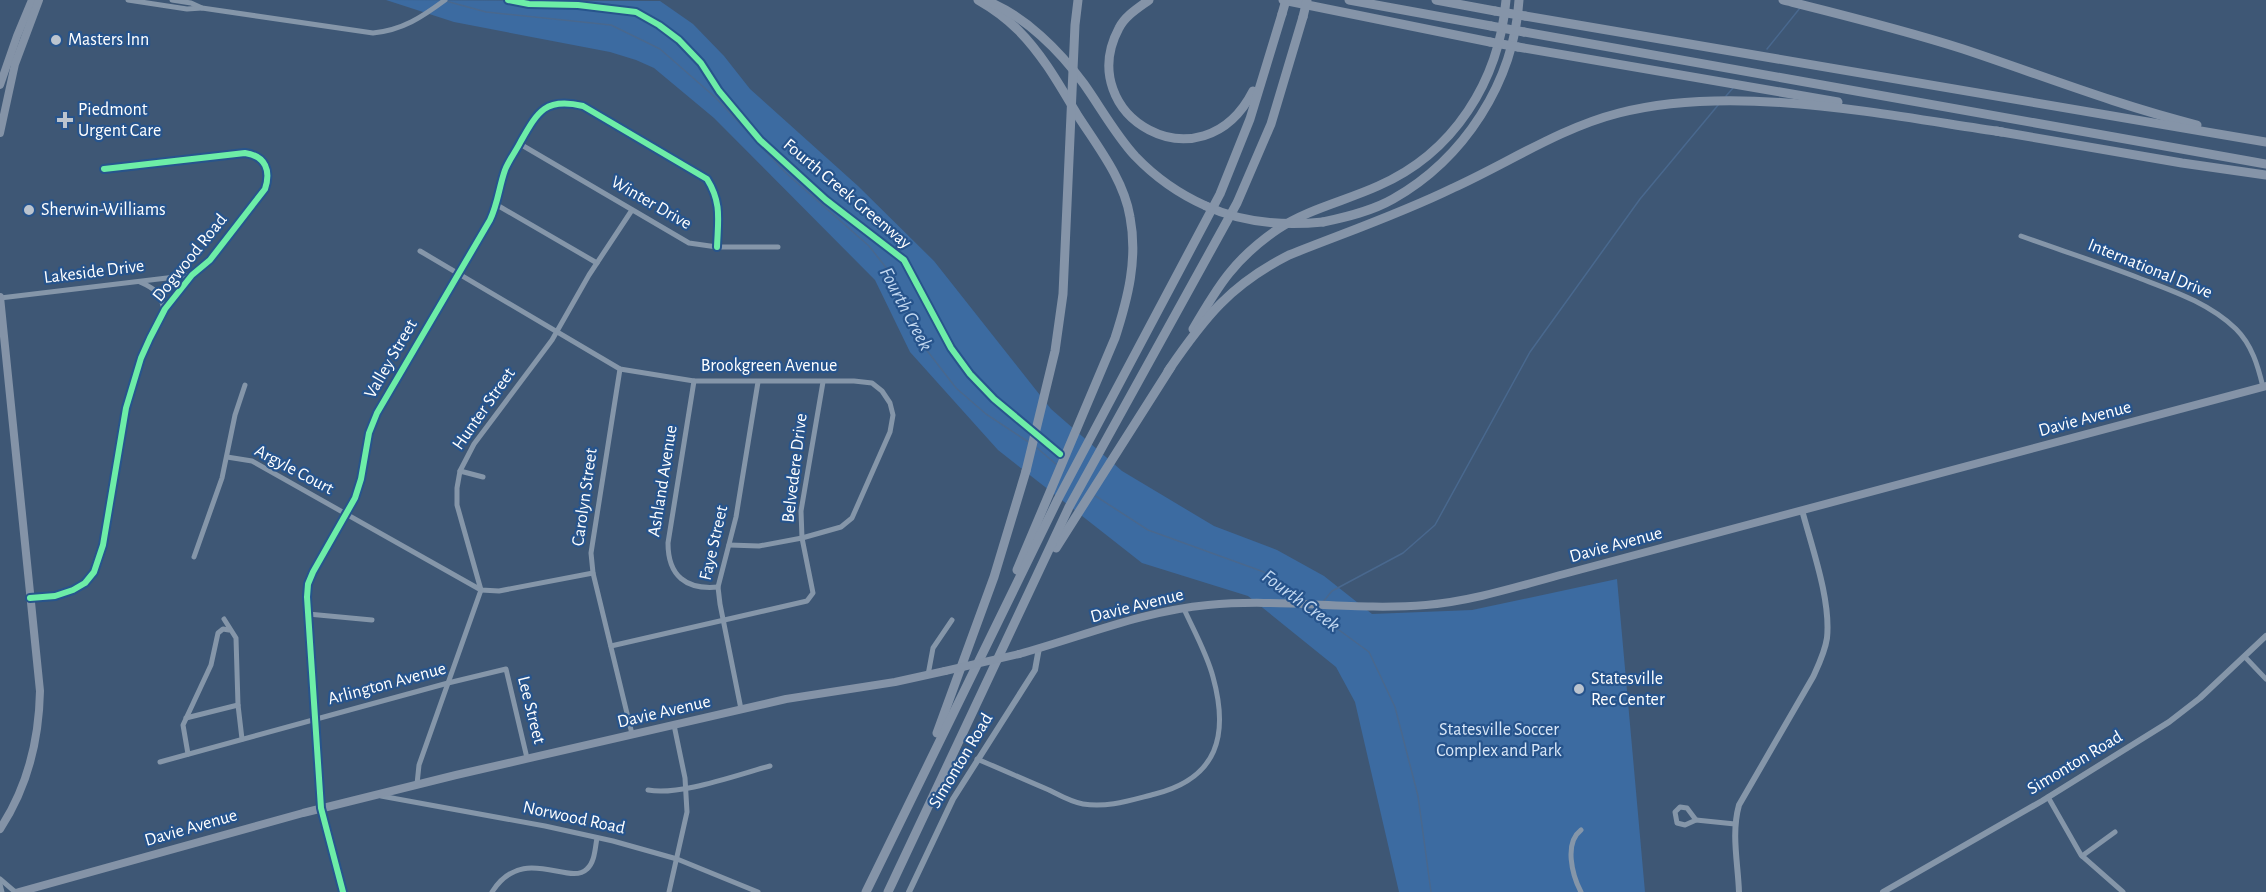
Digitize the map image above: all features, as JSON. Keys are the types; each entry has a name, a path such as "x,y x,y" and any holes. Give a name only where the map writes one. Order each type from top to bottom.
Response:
{"highway":[{"path":"978,0 1018,30 1043,59 1119,183 1130,214 1134,243 1132,273 1125,308 1115,338 984,649"},
{"path":"985,0 998,5 1030,28 1056,51 1084,84 1119,136 1150,171 1180,193 1220,212 1258,222 1278,224 1323,222 1361,212 1393,199 1435,171 1487,106 1498,84 1514,38 1519,0"},
{"path":"921,778 994,578 1026,471 1053,359 1063,294 1078,0"},
{"path":"1149,0 1131,13 1119,27 1112,48 1109,70 1113,87 1122,107 1141,127 1163,137 1190,139 1217,131 1235,117 1249,100 1266,68"},
{"path":"866,892 1058,499 1220,194 1250,119 1282,14 1284,0 1518,47 2182,163 2266,175"},
{"path":"888,892 1028,595 1072,511 1093,464 1237,203 1271,124 1307,0"},
{"path":"1349,0 2266,164"},
{"path":"1436,0 2266,142"},
{"path":"1072,511 1102,476 1220,282 1250,250 1295,219 1397,177 1430,154 1452,133 1476,100 1490,74 1501,37 1506,0"},
{"path":"1785,0 1963,49 2067,87 2164,117 2266,142"},
{"path":"1168,370 1192,337 1227,296 1253,275 1280,260 1442,194 1584,124 1620,112 1690,103 1744,101 1835,107 2002,132"}],"main road":[{"path":"0,86 18,31 32,0"},
{"path":"0,133 13,69 39,3"},
{"path":"0,298 40,691 36,738 31,762 13,808 0,829"},
{"name":"Davie Avenue","path":"20,892 321,808 417,784 814,693 928,675 1018,654 1154,615 1207,605 1232,604 1392,607 1452,602 1492,593 2265,386"}],"street":[{"path":"128,0 187,9 202,8 373,33 400,28 446,0"},
{"path":"171,0 191,3 202,8"},
{"name":"Valley Street","path":"343,892 321,808 314,719 308,584 355,498 361,479 371,424 497,205 504,172 537,113 552,104 566,102 583,106 707,179 716,193 719,209 717,247"},
{"name":"Winter Drive","path":"520,144 689,243 717,247 778,247"},
{"name":"Dogwood Road","path":"30,598 60,595 74,590 85,583 94,572 103,545 128,400 141,358 164,312 192,275 210,260 264,189 269,177 266,165 261,159 254,154 245,153 104,169"},
{"path":"497,205 597,263"},
{"name":"Hunter Street","path":"481,590 457,505 460,471 474,444 557,330 632,210"},
{"name":"International Drive","path":"2021,236 2192,299 2216,313 2237,330 2250,347 2265,386"},
{"name":"Brookgreen Avenue","path":"420,251 620,369 694,381 854,381 872,383 882,391 890,403 892,423 852,518 841,527 802,538 759,546 729,545"},
{"name":"Lakeside Drive","path":"0,298 192,275"},
{"path":"139,281 152,287 159,294 163,300 164,312"},
{"name":"Carolyn Street","path":"620,369 591,553 610,646 632,734"},
{"name":"Ashland Avenue","path":"694,381 668,543 668,556 676,573 691,585 704,588 718,587"},
{"name":"Faye Street","path":"741,709 718,587 738,506 758,382"},
{"name":"Belvedere Drive","path":"723,620 807,601 813,593 802,538 801,511 823,382"},
{"name":"Argyle Court","path":"194,557 227,458 235,415 245,385"},
{"name":"Argyle Court","path":"227,458 252,461 481,590"},
{"path":"460,471 483,477"},
{"path":"1738,892 1735,824 1739,805 1813,677 1825,648 1827,619 1802,510"},
{"path":"417,784 419,765 481,590 499,591 594,573"},
{"path":"977,759 1080,804 1101,806 1160,792 1199,773 1213,754 1219,740 1219,711 1213,676 1184,609"},
{"path":"308,614 372,620"},
{"path":"224,620 236,638 238,705 242,739"},
{"path":"610,646 723,620"},
{"path":"928,675 933,648 952,620"},
{"path":"188,754 183,732 186,718 209,669 218,633 223,629 229,630"},
{"name":"Simonton Road","path":"1883,892 2048,797 2169,722 2266,636"},
{"name":"Simonton Road","path":"909,892 953,799 1035,670 1039,648"},
{"path":"2245,657 2266,679"},
{"name":"Arlington Avenue","path":"160,762 506,669"},
{"name":"Lee Street","path":"506,669 528,758"},
{"path":"186,718 238,705"},
{"path":"669,892 687,812 687,788 674,725"},
{"path":"648,790 661,793 687,788 770,766"},
{"name":"Norwood Road","path":"380,794 597,838 676,859 758,892"},
{"path":"2048,797 2073,844 2082,856 2123,892"},
{"path":"1696,820 1735,824"},
{"path":"1581,830 1575,834 1572,862 1574,876 1581,892"},
{"path":"2082,856 2115,832"},
{"path":"492,892 502,881 522,868 542,867 575,874 581,873 592,863 597,838"},
{"path":"0,879 14,891 20,892"},
{"path":"0,884 2,892"}],"green space":[{"name":"Statesville Soccer Complex and Park","path":"386,0 660,1 693,24 724,56 750,89 858,186 934,261 1051,409 1122,471 1214,526 1277,550 1324,576 1372,614 1472,610 1617,579 1645,892 1399,892 1355,702 1336,667 1248,596 1142,563 998,450 910,352 875,280 714,118 654,68 636,60 610,52 454,22"}],"waterway":[{"name":"Fourth Creek","path":"446,1 486,12 611,25 660,49 716,98 786,173 869,246 895,279 925,348 956,388 986,414 1030,443"},
{"path":"1767,49 1800,8"},
{"path":"1726,96 1733,88"},
{"path":"1323,602 1332,591 1403,553 1435,525 1530,352 1640,199 1719,104"},
{"name":"Fourth Creek","path":"1036,447 1057,465"},
{"name":"Fourth Creek","path":"1094,495 1148,530 1264,572 1301,601"},
{"name":"Fourth Creek","path":"1309,608 1369,652 1395,707 1418,796 1431,892"}],"cycle path":[{"name":"Fourth Creek Greenway","path":"508,0 529,4 578,5 636,12 679,40 701,63 719,91 760,140 826,200 904,260 951,348 970,374 994,399 1060,454"},
{"path":"343,892 321,808 308,584 355,498 361,479 369,433 377,413 490,220 505,170 538,114 560,103 583,106 707,179 717,204 717,247"},
{"path":"30,598 55,596 73,590 85,583 94,572 103,545 126,408 141,358 165,309 192,275 210,260 265,189 267,182 267,170 262,161 258,157 245,153 104,169"}],"place":[{"name":"Masters Inn","path":"56,40"},
{"name":"Piedmont Urgent Care","path":"65,120"},
{"name":"Sherwin-Williams","path":"29,210"},
{"name":"Statesville Rec Center","path":"1579,689"}]}
